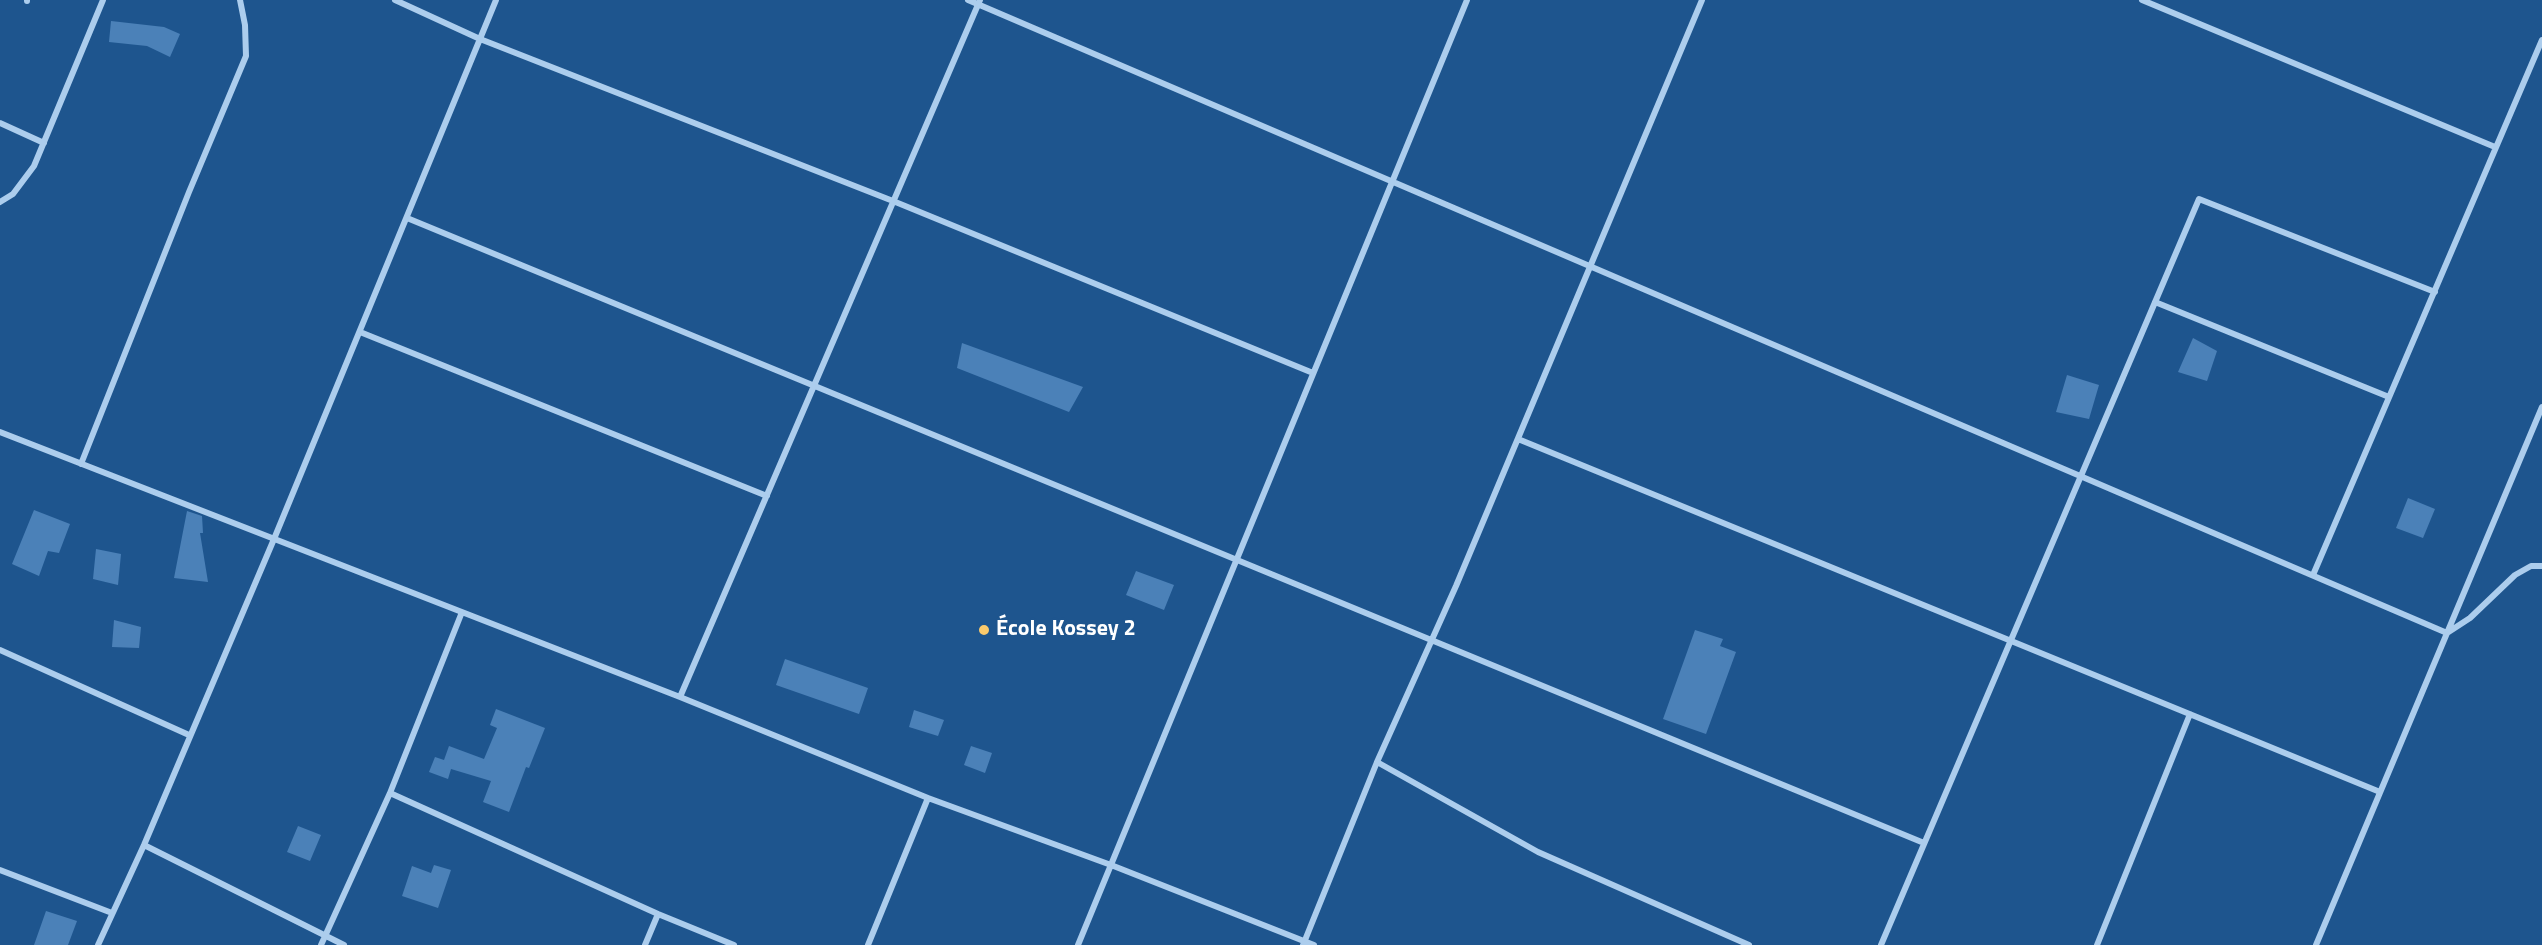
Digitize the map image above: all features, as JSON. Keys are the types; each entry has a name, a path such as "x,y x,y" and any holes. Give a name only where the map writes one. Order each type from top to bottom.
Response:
{"street":[{"path":"0,202 13,194 34,166 104,0"},
{"path":"81,464 189,192 246,56 245,25 240,0"},
{"path":"395,0 480,39 893,201 1313,373"},
{"path":"98,945 144,845 274,539 496,0"},
{"path":"968,0 979,2 1392,183 2447,633"},
{"path":"1078,945 1467,0"},
{"path":"1304,943 1377,762 1433,640 1702,0"},
{"path":"2142,0 2495,147"},
{"path":"680,697 979,2"},
{"path":"2313,575 2542,40"},
{"path":"0,123 44,143"},
{"path":"1881,945 2199,199 2435,292"},
{"path":"407,218 1924,843"},
{"path":"2155,302 2389,398"},
{"path":"360,332 767,496"},
{"path":"2316,945 2542,408"},
{"path":"0,432 680,697 928,798 1111,865 1304,943 1314,945"},
{"path":"1518,439 2380,792"},
{"path":"2447,633 2470,618 2515,575 2531,566 2542,566"},
{"path":"321,945 390,793 462,612"},
{"path":"0,650 189,735"},
{"path":"2097,945 2190,714"},
{"path":"1377,762 1538,852 1749,945"},
{"path":"390,793 658,914 734,945"},
{"path":"868,945 928,798"},
{"path":"144,845 344,945"},
{"path":"0,870 112,913"},
{"path":"645,945 658,914"}],"building":[{"path":"111,21 164,27 180,34 170,57 147,46 109,42"},
{"path":"2193,338 2217,351 2207,381 2178,372"},
{"path":"962,343 1083,387 1069,412 957,368"},
{"path":"2067,375 2099,385 2089,419 2056,412"},
{"path":"2408,498 2435,509 2423,538 2396,528"},
{"path":"34,510 70,524 59,553 48,551 39,576 12,564"},
{"path":"187,511 202,516 203,533 200,533 208,582 174,578"},
{"path":"96,549 121,554 118,585 93,579"},
{"path":"1136,571 1174,585 1164,610 1126,595"},
{"path":"114,620 141,627 139,648 112,647"},
{"path":"1695,630 1723,639 1720,646 1736,652 1706,734 1663,719"},
{"path":"785,659 868,688 859,714 776,685"},
{"path":"496,709 545,728 529,768 526,767 509,812 483,802 491,781 451,769 448,779 429,772 435,757 444,760 449,746 484,759 497,728 490,725"},
{"path":"914,710 944,720 938,736 909,727"},
{"path":"971,746 992,753 985,773 964,765"},
{"path":"298,826 321,835 310,861 287,852"},
{"path":"434,865 451,870 438,908 402,896 412,866 431,873"},
{"path":"46,911 77,921 68,945 34,945"}],"place":[{"name":"École Kossey 2","path":"984,630"}]}
